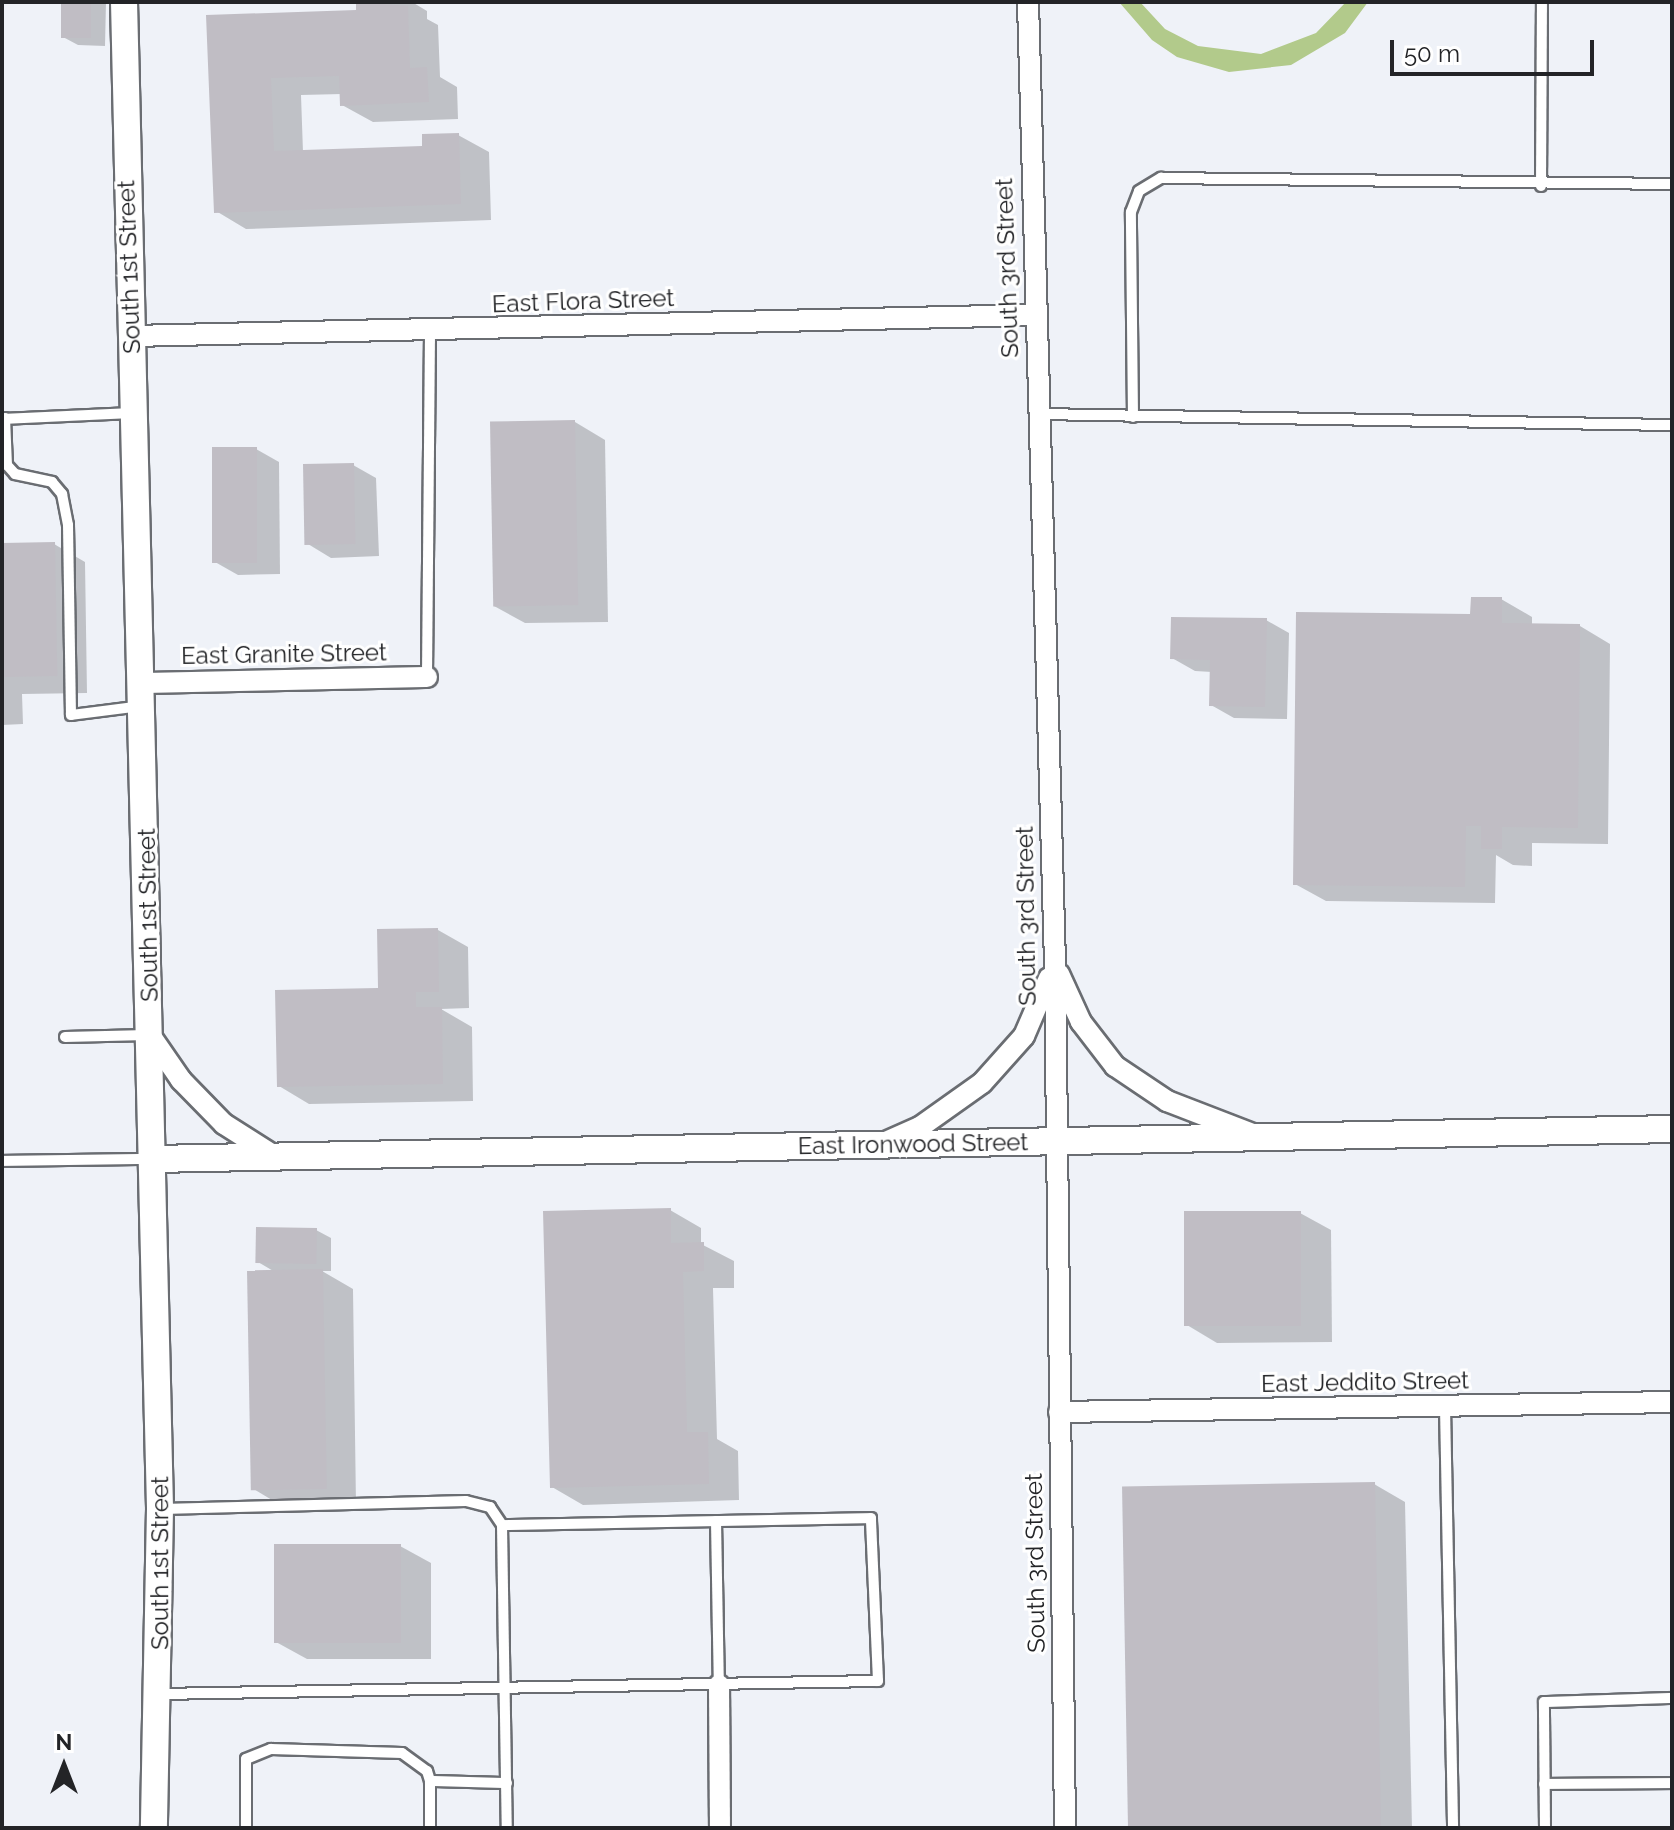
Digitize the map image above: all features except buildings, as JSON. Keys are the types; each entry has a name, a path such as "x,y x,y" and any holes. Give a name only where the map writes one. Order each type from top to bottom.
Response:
{"street":[{"name":"South 1st Street","path":"124,2 143,694 160,1509 160,1694 154,1828"},
{"name":"South 3rd Street","path":"1028,2 1037,414 1055,963 1065,1828"},
{"name":"East Flora Street","path":"132,336 430,332 1035,315"},
{"name":"East Granite Street","path":"143,694 427,677"},
{"path":"1055,963 1081,1022 1115,1066 1167,1101 1263,1137"},
{"path":"881,1144 955,1105 1003,1061 1039,1010 1055,963"},
{"path":"150,1035 181,1080 224,1124 276,1157"},
{"name":"East Ironwood Street","path":"153,1159 1672,1129"},
{"name":"East Jeddito Street","path":"1059,1412 1672,1402"},
{"path":"719,1685 720,1828"}],"lane":[{"path":"1541,186 1542,2"},
{"path":"1133,417 1131,212 1139,191 1161,178 1541,186 1672,184"},
{"path":"427,677 430,332"},
{"path":"134,413 4,418 7,465 15,474 52,482 65,509 71,715 143,694"},
{"path":"1037,414 1672,425"},
{"path":"65,1037 150,1035"},
{"path":"2,1161 153,1159"},
{"path":"1445,1407 1453,1828"},
{"path":"160,1509 466,1501 490,1507 502,1525 507,1828"},
{"path":"160,1694 878,1681 871,1518 502,1525"},
{"path":"716,1521 719,1685"},
{"path":"1545,1828 1544,1702 1672,1698"},
{"path":"246,1828 246,1759 253,1753 402,1753 427,1771 430,1781 430,1828"},
{"path":"430,1781 507,1783"},
{"path":"1544,1784 1672,1783"}],"green space":[{"path":"1119,2 1140,2 1165,29 1198,46 1261,54 1316,33 1346,2 1368,2 1345,33 1291,65 1229,72 1177,57 1152,40"}]}
